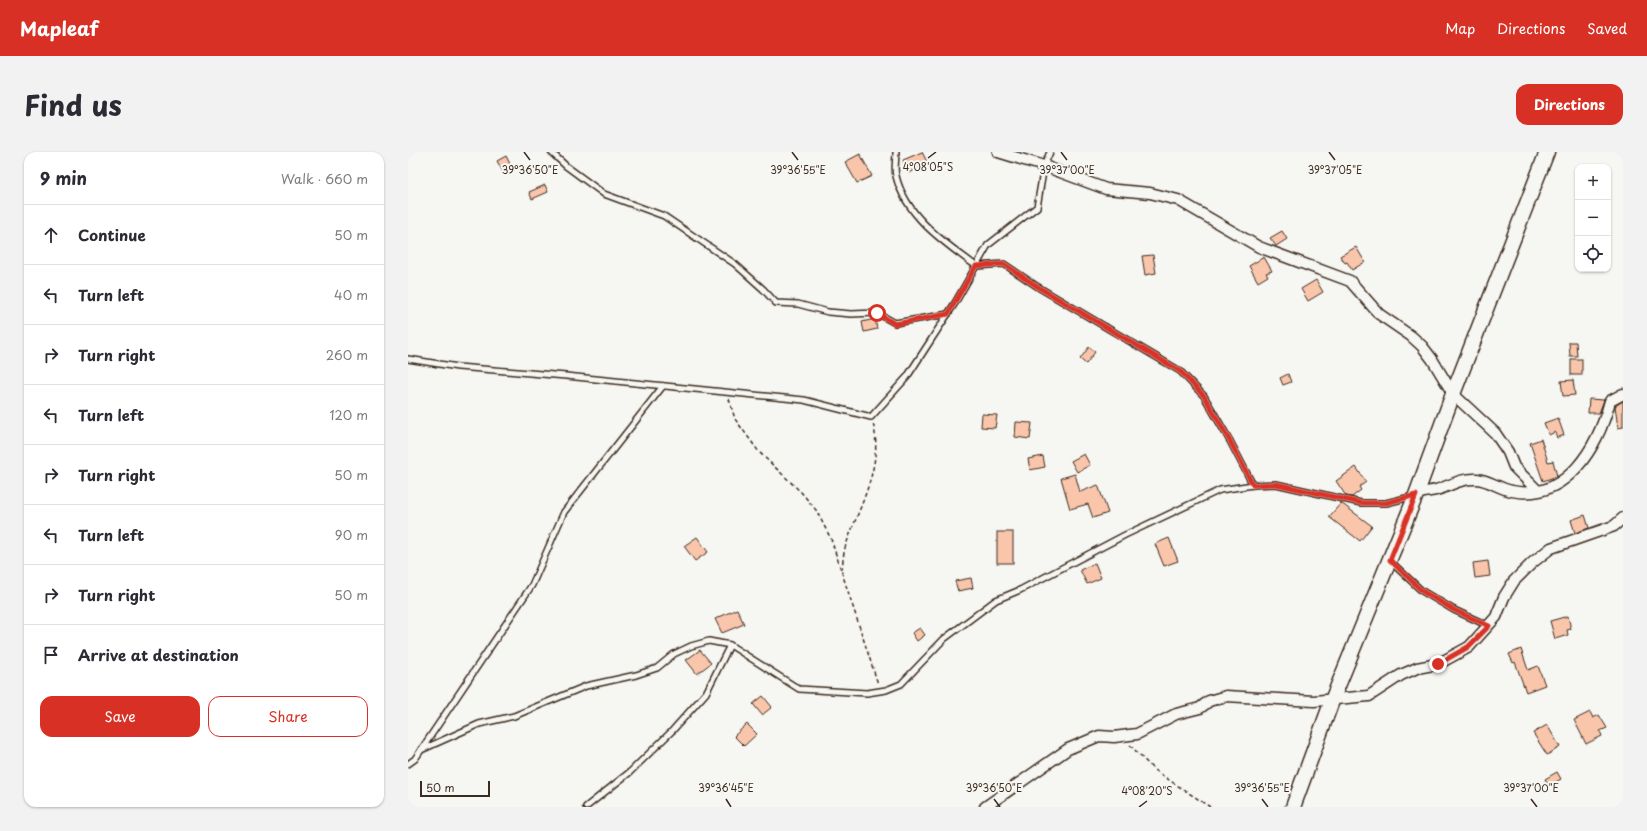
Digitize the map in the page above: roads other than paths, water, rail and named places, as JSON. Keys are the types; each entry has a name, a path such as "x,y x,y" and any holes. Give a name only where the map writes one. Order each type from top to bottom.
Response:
{"street":[{"path":"998,152 1044,166 1106,189 1150,193 1178,200 1259,247 1350,281 1379,314 1411,336 1422,346 1432,359 1453,394 1495,433 1508,452 1514,466 1538,491"},
{"path":"1293,807 1333,698 1416,495 1453,394 1547,152"},
{"path":"1416,495 1423,492 1436,490 1456,481 1478,479 1512,491 1534,493 1563,482 1589,453 1604,420 1610,401 1623,394"},
{"path":"985,807 1068,749 1099,736 1122,736 1137,734 1176,714 1200,708 1209,701 1226,696 1314,701 1333,698 1369,696 1401,675 1416,668 1438,664 1450,659 1468,647 1496,617 1504,597 1514,581 1532,563 1551,548 1614,526 1623,518"}],"lane":[{"path":"551,152 566,166 604,194 664,216 735,264 776,303 798,304 828,312 851,314 877,313 895,324 948,314"},
{"path":"896,152 896,176 907,204 933,234 976,266 1004,264 1038,287 1180,371 1204,396 1253,485"},
{"path":"408,359 458,367 804,400 872,417 907,377 948,314 988,244 1037,207 1044,166 1050,152"},
{"path":"408,764 415,759 532,585 564,512 663,386"},
{"path":"421,750 479,724 514,716 586,686 636,675 657,668 674,654 690,646 709,641 730,645 799,689 867,693 880,691 901,684 944,639 996,600 1020,590 1125,534 1220,490 1253,485 1276,484 1361,503 1386,503 1416,495"},
{"path":"1390,560 1422,591 1454,610 1489,626"},
{"path":"586,807 630,772 672,731 706,693 730,645"}]}
